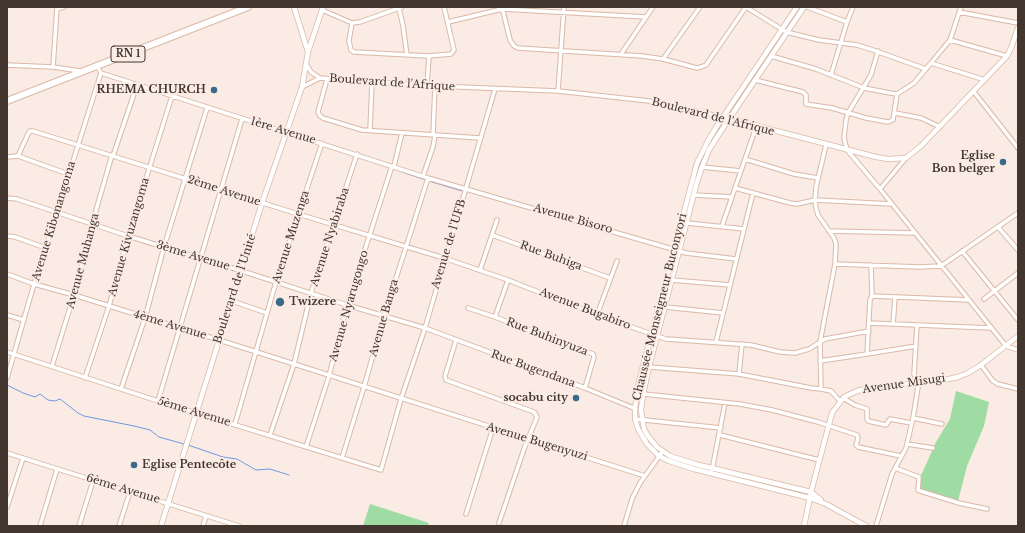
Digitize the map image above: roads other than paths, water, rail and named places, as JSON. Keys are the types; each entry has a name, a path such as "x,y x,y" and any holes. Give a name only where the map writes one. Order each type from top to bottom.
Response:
{"highway":[{"name":"RN 1","path":"7,101 248,7"}],"street":[{"path":"53,67 57,8 64,7"},
{"name":"Boulevard de l'Unité","path":"294,7 308,52"},
{"path":"352,23 349,41 351,50 354,52 429,56 451,54 454,50 444,7"},
{"path":"558,91 564,7"},
{"path":"622,54 653,7"},
{"path":"663,59 700,7"},
{"path":"502,8 510,40 514,46 518,48 622,54 663,59 697,68 706,64 746,7 784,31 804,37 857,45 926,69"},
{"name":"Chaussée Monseigneur Buconyori","path":"661,453 644,429 641,410 643,394 664,308 702,167 709,150 772,56 797,7"},
{"name":"Chaussée Monseigneur Buconyori","path":"804,7 784,31 723,117 709,139 697,163 639,381 635,419 642,437 647,444 661,453 712,471 811,495 866,526"},
{"path":"807,7 847,22"},
{"path":"831,75 853,7"},
{"path":"772,56 803,64 864,88 897,94 914,83 950,40 961,7"},
{"path":"323,9 352,23 360,22 400,8 407,55"},
{"path":"448,22 502,8 646,18"},
{"name":"Boulevard de l'Unité","path":"161,526 242,271 262,203 302,86 308,52 323,9"},
{"path":"959,12 1018,22"},
{"path":"880,189 906,158 940,127 1007,56 1012,48 1018,28"},
{"path":"950,40 1007,56"},
{"path":"878,52 871,75 848,113 844,138 847,150 1006,346 1018,350"},
{"path":"427,85 429,56"},
{"path":"931,63 985,80"},
{"name":"Boulevard de l'Afrique","path":"306,64 311,72 320,78 327,79 435,86 558,91 596,94 648,101 723,117 847,150 888,159 906,158"},
{"path":"7,65 53,67 83,71"},
{"path":"97,66 101,73"},
{"name":"1ère Avenue","path":"101,73 137,86 357,154 428,178 466,188"},
{"name":"Avenue Kibonangoma","path":"7,378 34,284 101,73"},
{"name":"Boulevard de l'Afrique","path":"302,86 320,78"},
{"path":"327,79 318,112 320,116 356,128 370,130 480,138"},
{"path":"755,80 803,92 806,95 806,104 832,108 866,118 888,122 893,120 897,94"},
{"path":"370,130 372,82"},
{"name":"Avenue Muhanga","path":"52,366 74,295 92,224 112,155 137,86"},
{"path":"423,176 431,153 434,135 435,86"},
{"name":"Avenue de l'UFB","path":"381,470 401,399 425,328 444,258 495,89"},
{"path":"974,92 1018,148"},
{"name":"Avenue Kivuzangoma","path":"85,378 109,306 128,236 172,96"},
{"path":"121,389 145,318 164,247 207,108"},
{"path":"895,112 921,118 940,127"},
{"path":"158,401 242,119"},
{"path":"722,226 756,127"},
{"name":"2ème Avenue","path":"18,156 30,131 33,131 444,258"},
{"name":"Avenue Nyarugongo","path":"306,447 329,376 347,305 393,166 402,133"},
{"name":"Avenue Muzenga","path":"234,424 276,282 322,143"},
{"path":"821,389 820,342 835,264 836,244 818,215 815,200 818,178 826,145"},
{"name":"Avenue Nyabiraba","path":"270,435 294,364 311,293 357,154"},
{"path":"7,157 18,156 68,174"},
{"path":"745,159 794,174 818,178"},
{"path":"702,167 741,171"},
{"name":"Avenue Banga","path":"342,458 384,316 428,178"},
{"name":"Avenue Bisoro","path":"466,188 680,251 736,259"},
{"path":"736,188 797,204 815,200 892,204"},
{"path":"716,342 753,193"},
{"path":"694,195 732,197"},
{"name":"3ème Avenue","path":"7,198 17,199 200,259 425,328"},
{"path":"835,264 920,267 941,266 1018,213"},
{"path":"480,270 497,220"},
{"path":"687,223 744,229"},
{"path":"998,227 1018,250"},
{"path":"829,231 915,233"},
{"name":"Rue Buhiga","path":"492,234 610,278"},
{"path":"7,236 15,237 46,248"},
{"path":"962,251 1018,320"},
{"name":"Avenue Bugabiro","path":"444,258 508,280 597,315 657,336 674,340 742,344 780,352 795,353 809,349 820,342 831,338 869,331"},
{"path":"597,315 617,261"},
{"path":"867,354 870,300 872,296 871,265"},
{"path":"984,299 1018,272"},
{"name":"4ème Avenue","path":"7,274 34,284 219,340 401,399"},
{"path":"495,317 508,280"},
{"path":"672,280 730,286"},
{"path":"872,296 969,300"},
{"path":"893,324 895,297"},
{"path":"232,300 267,313"},
{"name":"Rue Buhinyuza","path":"468,308 594,355 585,388"},
{"path":"664,308 723,313"},
{"path":"7,315 24,320"},
{"path":"869,323 991,328"},
{"path":"876,526 891,478 901,456 905,451 913,418 917,395 917,382 914,374 917,325"},
{"name":"Rue Bugendana","path":"425,328 641,410"},
{"name":"Avenue Misugi","path":"841,400 857,391 917,382 944,380 968,373 981,365 1018,336"},
{"path":"456,340 445,376 446,380 536,414 536,420 499,523"},
{"path":"739,374 742,344"},
{"path":"820,361 916,346"},
{"name":"5ème Avenue","path":"7,352 85,378 381,470"},
{"path":"981,365 998,384 1018,389"},
{"path":"649,367 739,374 831,391 841,400 867,409 868,421 886,426 890,418 911,423"},
{"path":"643,394 725,402 772,410 857,434 858,438 856,445 858,447 901,456"},
{"name":"Avenue Bugenyuzi","path":"401,399 529,438 645,476"},
{"path":"804,526 819,460 832,413 841,400"},
{"path":"712,471 725,402"},
{"path":"913,418 942,424"},
{"path":"635,419 721,428"},
{"path":"466,514 493,428"},
{"path":"720,435 819,460"},
{"path":"907,444 933,448"},
{"name":"6ème Avenue","path":"7,453 239,526"},
{"path":"624,526 632,500 640,483 661,453"},
{"path":"7,507 23,458"},
{"path":"895,468 919,477 918,490 920,491 959,503 987,509"},
{"path":"40,526 57,469"},
{"path":"79,526 93,481"},
{"path":"119,526 130,492"},
{"path":"203,526 206,516"}],"waterway":[{"path":"402,172 426,180"},
{"path":"429,181 462,191"},
{"path":"7,385 35,397 40,394 48,400 55,401 60,399 84,416 150,430 159,437 184,444"},
{"path":"188,445 223,457 237,459 256,470 270,469 289,475"}],"place":[{"name":"RHEMA CHURCH","path":"214,90"},
{"name":"Eglise Bon belger","path":"1003,162"},
{"name":"Twizere","path":"280,302"},
{"name":"socabu city","path":"576,398"},
{"name":"Eglise Pentecôte","path":"134,465"}]}
